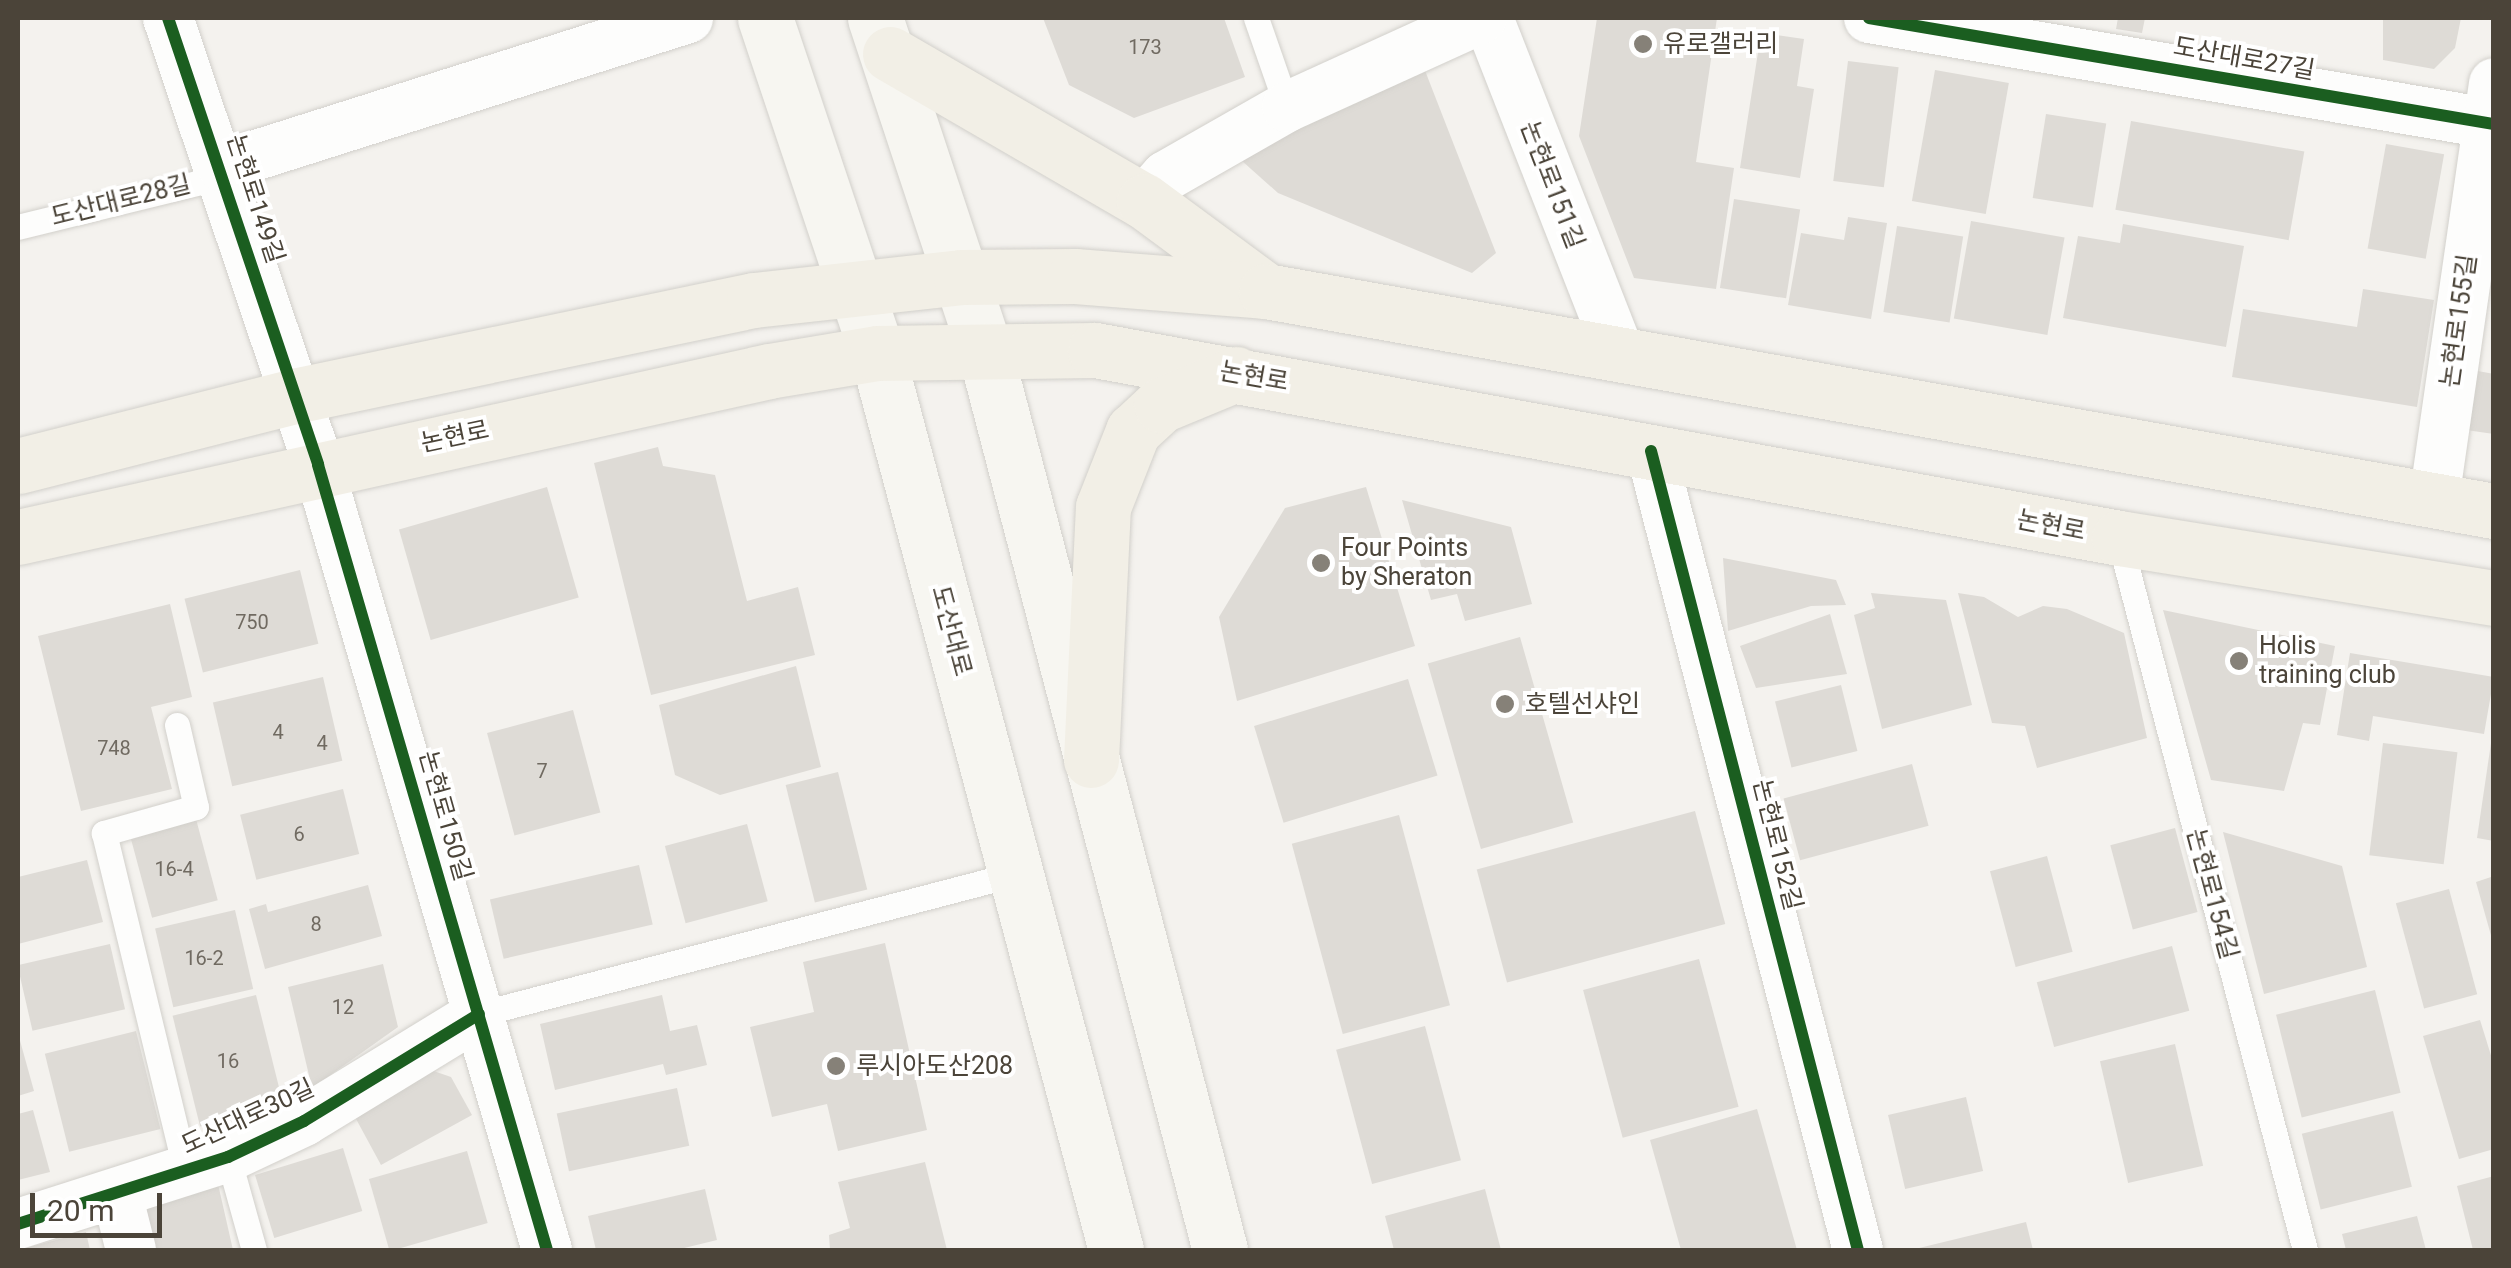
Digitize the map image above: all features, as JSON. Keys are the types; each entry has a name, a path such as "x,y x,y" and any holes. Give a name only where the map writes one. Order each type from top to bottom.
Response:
{"main road":[{"name":"도산대로","path":"765,18 877,352 1116,1250"},
{"path":"882,36 1144,200 1266,292"},
{"path":"882,36 985,351 1220,1250"},
{"path":"18,466 294,396 754,300 961,278 1075,276 1266,292 2494,511"},
{"name":"논현로","path":"18,538 318,465 877,352 1096,350 2119,538 2494,598"},
{"path":"1091,760 1103,506 1133,431 1160,406 1236,374"}],"street":[{"name":"논현로149길","path":"168,18 223,171 294,396"},
{"path":"223,171 688,18"},
{"path":"1144,200 1166,176 1287,107 1485,18"},
{"name":"논현로151길","path":"1485,18 1618,352"},
{"name":"도산대로27길","path":"1869,18 2491,110"},
{"name":"논현로155길","path":"2434,500 2491,110"},
{"name":"논현로150길","path":"294,396 318,465 548,1250"},
{"name":"논현로152길","path":"1651,451 1858,1250"},
{"name":"도산대로30길","path":"18,1224 207,1164 304,1121 480,1014"},
{"path":"118,1194 131,1250"}],"lane":[{"path":"1256,18 1287,107"},
{"name":"도산대로28길","path":"18,226 223,171"},
{"name":"논현로154길","path":"2119,538 2306,1250"},
{"name":"도산대로30길","path":"177,725 196,807 104,833 207,1164 254,1250"},
{"name":"도산대로30길","path":"480,1014 1015,874"}],"building":[{"path":"1043,18 1224,18 1245,77 1134,118 1069,85"},
{"path":"1597,18 1717,18 1696,162 1734,168 1716,289 1634,278 1579,136"},
{"path":"2118,18 2145,18 2142,33 2116,29"},
{"path":"2383,18 2461,18 2455,48 2434,69 2383,60"},
{"path":"1761,33 1804,39 1797,86 1814,89 1800,178 1740,168"},
{"path":"1848,61 1899,67 1884,187 1833,181"},
{"path":"1424,68 1496,253 1472,273 1278,193 1232,152"},
{"path":"1935,70 2009,83 1986,214 1912,201"},
{"path":"2046,114 2106,124 2093,207 2033,198"},
{"path":"2131,121 2304,152 2289,240 2115,210"},
{"path":"2386,144 2444,154 2426,259 2368,248"},
{"path":"1734,199 1800,209 1786,298 1720,288"},
{"path":"1848,217 1887,223 1871,319 1788,305 1801,233 1844,240"},
{"path":"1971,221 2065,237 2047,335 1954,318"},
{"path":"2123,224 2244,246 2226,347 2063,318 2078,236 2120,243"},
{"path":"1897,226 1963,236 1950,322 1883,312"},
{"path":"2363,289 2434,300 2417,407 2232,377 2243,309 2357,327"},
{"path":"2467,369 2494,374 2494,434 2459,429"},
{"path":"658,447 663,466 715,475 747,601 798,587 815,655 651,695 594,463"},
{"path":"547,487 579,598 431,640 399,529"},
{"name":"Four Points by Sheraton","path":"1366,487 1415,646 1237,701 1219,617 1285,508"},
{"path":"1402,500 1511,527 1532,604 1465,621 1457,594 1431,600"},
{"path":"1723,558 1836,580 1846,605 1811,606 1728,631"},
{"path":"300,570 318,644 203,673 185,599"},
{"path":"1871,593 1946,600 1972,705 1882,729 1854,615 1875,608"},
{"path":"1958,593 1984,597 2018,617 2043,606 2067,609 2124,633 2147,738 2037,768 2025,726 1992,723"},
{"path":"170,604 192,697 151,707 172,789 81,811 38,636"},
{"path":"2163,610 2335,646 2320,725 2303,723 2284,791 2211,780"},
{"path":"1830,614 1847,674 1756,688 1740,646"},
{"path":"1520,637 1573,823 1481,849 1428,663"},
{"path":"2350,653 2494,677 2484,734 2373,716 2369,741 2337,735"},
{"path":"796,666 821,767 720,795 675,775 659,705"},
{"path":"323,677 342,761 232,786 213,702"},
{"path":"1408,679 1438,776 1284,823 1254,726"},
{"path":"1841,685 1857,751 1791,767 1775,701"},
{"path":"573,710 600,812 514,835 487,733"},
{"path":"2383,743 2457,752 2444,864 2369,855"},
{"path":"2491,743 2494,744 2494,841 2477,838"},
{"path":"1912,764 1929,826 1800,860 1784,798"},
{"path":"838,772 867,889 815,902 786,785"},
{"path":"343,789 359,854 256,880 240,815"},
{"path":"1695,811 1725,924 1507,983 1477,869"},
{"path":"1399,815 1450,1005 1343,1034 1292,844"},
{"path":"196,819 218,900 152,918 130,837"},
{"path":"747,824 768,901 686,923 665,846"},
{"path":"2175,828 2198,912 2133,929 2110,845"},
{"path":"2223,832 2342,866 2367,967 2264,994"},
{"path":"2047,856 2073,952 2016,967 1990,871"},
{"path":"87,860 103,922 18,944 18,877"},
{"path":"639,865 653,924 504,959 490,899"},
{"path":"2494,876 2494,939 2492,939 2476,882"},
{"path":"368,885 382,936 265,969 249,909 266,904 268,912"},
{"path":"2449,889 2477,994 2424,1009 2396,903"},
{"path":"235,910 253,989 173,1007 155,928"},
{"name":"루시아도산208","path":"885,943 927,1130 838,1151 827,1104 772,1117 750,1027 814,1012 803,962"},
{"path":"110,944 125,1009 33,1031 18,965"},
{"path":"2172,946 2189,1011 2054,1047 2037,982"},
{"path":"1699,959 1739,1107 1623,1138 1583,990"},
{"path":"383,964 398,1027 312,1088 288,987"},
{"path":"2375,990 2401,1093 2302,1118 2276,1015"},
{"path":"256,995 284,1106 200,1126 173,1016"},
{"path":"662,995 670,1031 697,1025 707,1065 666,1075 663,1064 555,1090 540,1024"},
{"path":"2480,1020 2494,1065 2494,1149 2459,1159 2423,1036"},
{"path":"1425,1026 1461,1160 1372,1184 1336,1050"},
{"path":"136,1031 160,1129 69,1152 45,1054"},
{"path":"18,1038 34,1091 18,1096"},
{"path":"2175,1044 2203,1166 2128,1183 2100,1061"},
{"path":"419,1066 451,1077 472,1115 381,1165 349,1106"},
{"path":"677,1088 689,1146 569,1171 557,1114"},
{"path":"1966,1097 1983,1171 1905,1189 1888,1115"},
{"path":"1757,1109 1797,1250 1681,1250 1650,1140"},
{"path":"33,1110 50,1172 18,1180 18,1114"},
{"path":"2393,1111 2412,1187 2321,1209 2302,1134"},
{"path":"343,1148 362,1211 274,1238 255,1175"},
{"path":"467,1151 488,1223 389,1250 369,1179"},
{"path":"925,1162 947,1250 830,1250 829,1235 850,1228 838,1182"},
{"path":"2494,1176 2494,1250 2473,1250 2457,1186"},
{"path":"218,1184 233,1250 149,1250 138,1203"},
{"path":"705,1189 717,1240 676,1250 596,1250 588,1216"},
{"path":"1485,1189 1501,1250 1394,1250 1385,1216"},
{"path":"2417,1216 2426,1250 2346,1250 2342,1234"},
{"path":"2026,1222 2033,1250 1915,1250 1915,1249"},
{"path":"86,1232 90,1250 22,1250 22,1249"}],"cycle path":[{"path":"168,18 318,465 547,1250"},
{"path":"1869,18 2494,124"},
{"path":"1651,451 1858,1250"},
{"path":"18,1224 228,1157 304,1121 479,1014"}],"place":[{"name":"유로갤러리","path":"1643,44"},
{"name":"Four Points by Sheraton","path":"1321,563"},
{"name":"Holis training club","path":"2239,661"},
{"name":"호텔선샤인","path":"1505,704"},
{"name":"루시아도산208","path":"836,1066"}]}
